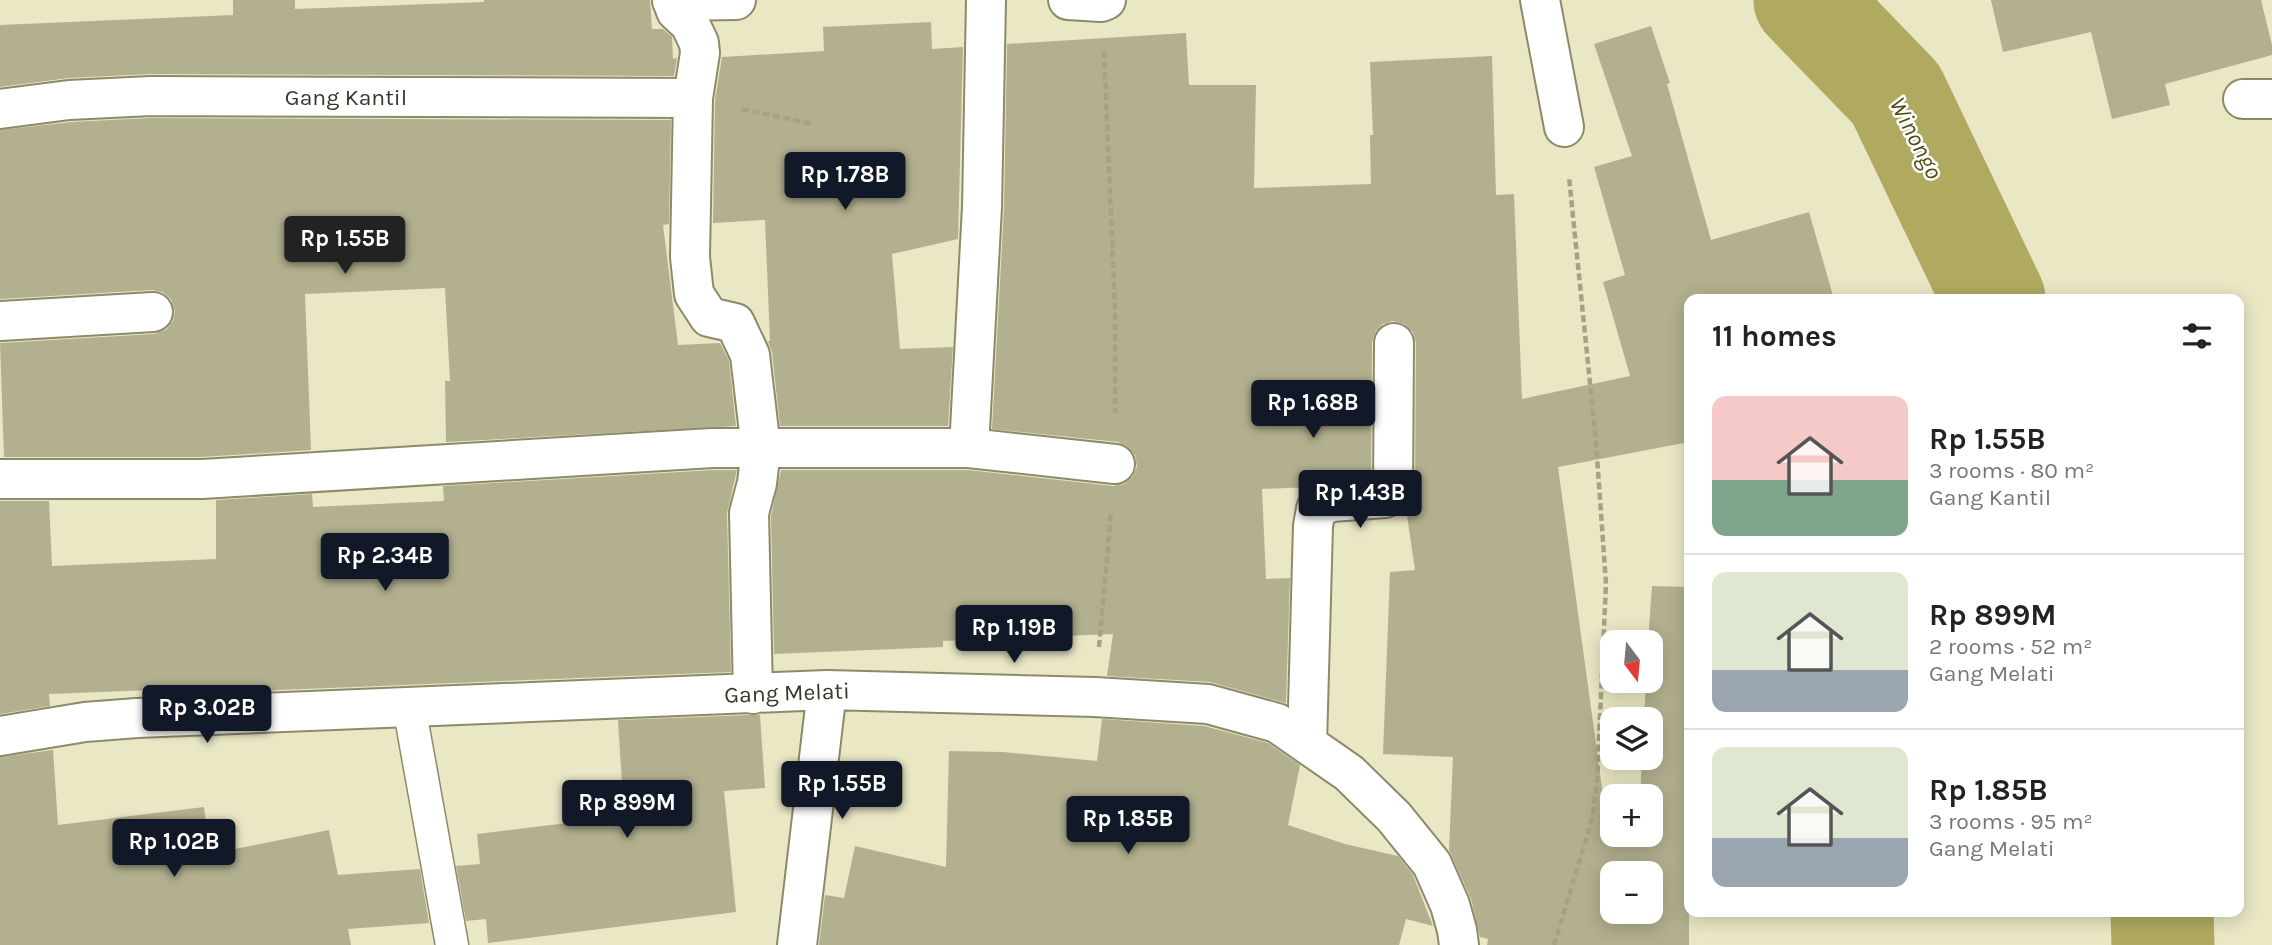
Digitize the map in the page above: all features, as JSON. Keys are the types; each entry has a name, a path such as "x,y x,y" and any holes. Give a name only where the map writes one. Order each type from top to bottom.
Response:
{"street":[{"path":"736,0 672,1 676,11 690,24 699,43 700,53 693,99 690,257 694,294 709,317 735,323 750,355 761,449 757,483 748,513 753,694"},
{"path":"969,447 982,207 986,0"},
{"path":"1539,0 1564,127"},
{"name":"Gang Kantil","path":"0,109 69,100 151,96 693,99"},
{"path":"0,321 153,312"},
{"path":"1307,744 1313,526 1316,509 1331,502 1385,498 1393,491 1394,343"},
{"path":"0,479 202,479 712,448 969,447 1115,464"},
{"path":"797,945 827,691"},
{"name":"Gang Melati","path":"0,736 85,722 137,718 827,691 1095,697 1208,704 1277,723 1349,773 1395,817 1432,864 1450,905 1459,945"}],"lane":[{"path":"409,706 452,945"}],"path":[{"path":"1092,1 1115,309"},
{"path":"693,99 813,124"},
{"path":"1554,945 1591,823 1597,784 1605,584 1596,442 1564,127"}],"building":[{"path":"233,0 295,0 295,9 484,0 650,0 652,29 663,29 672,37 673,59 677,58 674,76 151,74 68,78 0,87 0,25 233,15"},
{"path":"1991,0 2261,0 2272,55 2165,84 2170,105 2112,119 2091,32 2003,52"},
{"path":"931,22 932,49 963,47 958,239 892,254 900,349 953,347 948,426 780,426 772,352 768,341 765,220 713,223 715,100 722,57 824,51 823,27"},
{"path":"1651,26 1670,83 1667,84 1711,240 1809,212 1833,294 1684,294 1684,443 1558,467 1601,784 1600,847 1663,847 1663,784 1641,784 1641,770 1663,770 1663,707 1645,707 1645,693 1663,693 1663,630 1649,630 1652,586 1684,587 1684,917 1689,917 1689,945 1487,945 1488,939 1480,937 1471,899 1449,850 1453,757 1383,754 1390,572 1415,570 1406,509 1413,501 1415,491 1416,343 1413,332 1404,324 1393,321 1383,324 1376,331 1372,342 1371,477 1329,480 1311,487 1262,489 1266,579 1290,578 1286,703 1210,682 1107,676 1113,634 943,641 943,647 774,654 771,516 781,470 968,470 1113,486 1124,484 1132,477 1137,467 1135,455 1128,447 1118,442 992,429 1004,208 1007,44 1186,33 1189,85 1256,85 1254,188 1371,184 1370,135 1373,135 1370,62 1492,56 1496,195 1514,194 1522,399 1630,376 1603,282 1625,275 1594,167 1632,156 1594,44"},
{"path":"151,118 671,120 669,224 663,225 678,345 720,343 729,361 736,426 446,442 445,381 450,381 445,288 305,294 311,450 201,457 4,457 0,343 154,334 166,330 173,321 175,311 171,299 162,292 152,290 0,299 0,130 71,122"},
{"path":"737,470 727,513 731,672 178,694 177,689 49,694 50,706 0,714 0,501 49,501 52,566 216,559 216,500 312,494 313,507 444,501 443,486"},
{"path":"760,715 765,788 724,791 736,912 488,943 486,919 466,921 456,866 480,864 477,834 624,816 618,720"},
{"path":"1102,719 1204,726 1268,743 1300,765 1288,825 1345,844 1398,856 1413,875 1433,926 1406,919 1399,945 819,945 825,895 844,898 855,846 946,867 949,751 1003,752 1097,761"},
{"path":"53,750 58,825 204,807 210,854 329,830 338,875 420,869 429,923 348,929 351,945 0,945 0,757"}],"waterway":[{"name":"Winongo","path":"1805,0 1896,94 1992,294"},
{"name":"Winongo","path":"2162,917 2163,945"}]}
